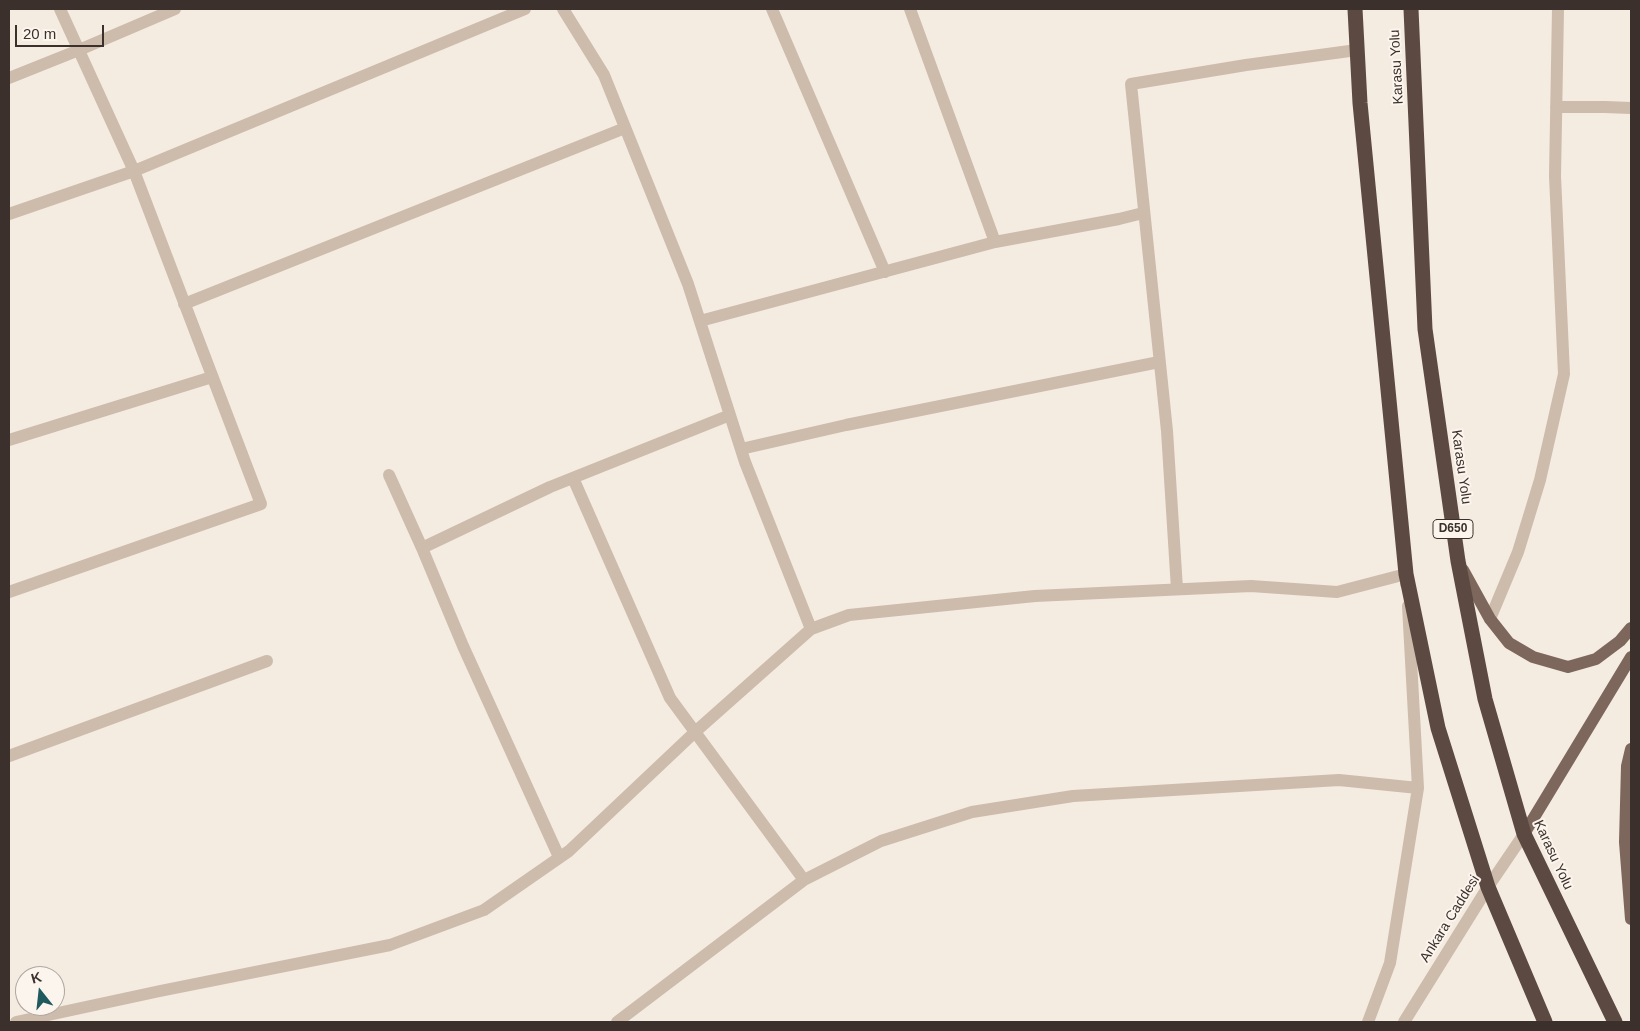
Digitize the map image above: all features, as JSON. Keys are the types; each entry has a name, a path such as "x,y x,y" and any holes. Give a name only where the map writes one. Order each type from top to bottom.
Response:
{"highway":[{"path":"1355,9 1360,102 1406,574 1438,728 1488,887 1545,1022"},
{"name":"Karasu Yolu","path":"1411,9 1425,329 1458,561 1484,699 1524,834 1615,1022"}],"main road":[{"path":"1458,561 1490,619 1509,643 1533,657 1568,667 1596,659 1620,641 1631,628"},
{"path":"1524,834 1631,657"},
{"path":"1631,749 1627,766 1624,842 1631,919"}],"street":[{"path":"9,592 261,504 134,172 60,9"},
{"path":"9,78 176,9"},
{"path":"9,214 134,172 525,9"},
{"path":"562,9 604,75 688,284 741,449 811,629"},
{"path":"772,9 885,272"},
{"path":"910,9 996,242"},
{"path":"1490,619 1518,552 1540,480 1564,374 1555,176 1558,9"},
{"path":"1177,590 1166,431 1131,84 1246,65 1358,50"},
{"path":"1556,108 1631,108"},
{"path":"184,304 625,128"},
{"path":"700,320 996,242 1119,220 1143,213"},
{"path":"741,449 846,425 1159,362"},
{"path":"9,440 212,377"},
{"path":"422,548 572,478 730,415"},
{"path":"389,475 463,646 559,857"},
{"path":"572,478 670,698 804,880"},
{"path":"16,1022 160,991 390,946 484,910 569,851 695,732 811,629 849,615 1035,596 1251,586 1337,592 1406,574 1418,788 1390,963 1368,1022"},
{"path":"9,756 267,661"},
{"path":"617,1022 804,880 881,841 972,812 1073,796 1339,780 1418,788"},
{"name":"Ankara Caddesi","path":"1404,1022 1488,887 1524,834"}]}
